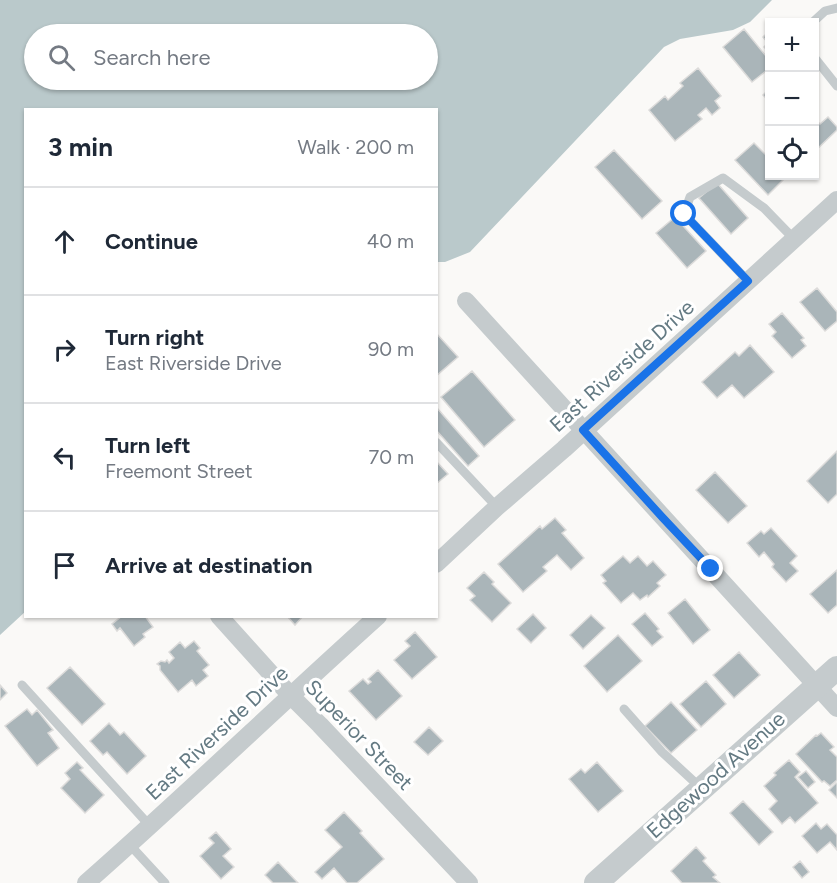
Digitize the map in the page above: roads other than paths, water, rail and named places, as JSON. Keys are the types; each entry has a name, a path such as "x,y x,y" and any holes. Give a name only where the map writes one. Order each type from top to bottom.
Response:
{"street":[{"name":"East Riverside Drive","path":"438,562 837,200"},
{"path":"466,301 837,708"},
{"name":"Superior Street","path":"221,618 291,696 469,883"},
{"name":"East Riverside Drive","path":"86,883 376,618"},
{"name":"Edgewood Avenue","path":"596,883 837,668"}],"lane":[{"path":"817,18 825,11 837,8"},
{"path":"819,63 837,86"},
{"path":"748,281 684,214 690,197 723,178 764,208 794,239"},
{"path":"438,444 497,507"},
{"path":"22,685 150,826"},
{"path":"624,708 662,752 701,788"},
{"path":"130,845 165,883"}]}
